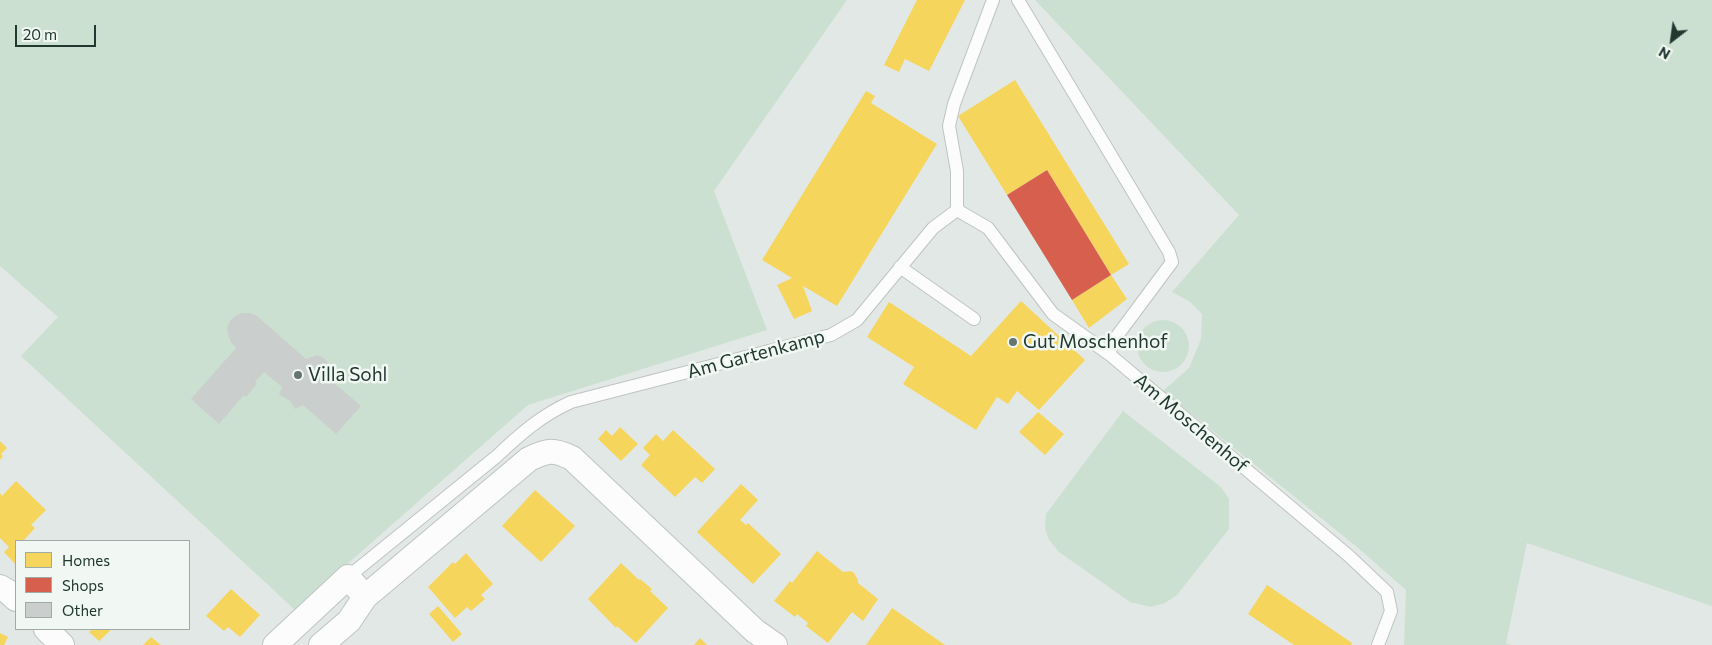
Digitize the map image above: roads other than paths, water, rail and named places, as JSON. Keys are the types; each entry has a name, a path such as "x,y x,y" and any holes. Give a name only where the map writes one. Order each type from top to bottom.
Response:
{"street":[{"path":"322,645 349,621 365,597 529,459 545,452 558,451 572,458 755,631 774,645"},
{"path":"348,577 365,597"},
{"name":"Am Gartenkamp","path":"275,645 348,577"},
{"path":"0,588 15,598"},
{"path":"47,630 62,645"}],"lane":[{"path":"957,210 957,171 949,126 954,104 993,0"},
{"path":"1018,0 1169,252 1172,262 1114,340 1110,354"},
{"name":"Am Gartenkamp","path":"348,577 497,456 519,434 552,411 571,402 831,336 857,320 933,228 957,210"},
{"name":"Am Moschenhof","path":"957,210 988,228 1053,314 1110,354 1349,556 1387,592 1391,611 1378,645"},
{"path":"900,267 974,318"}],"place":[{"name":"Gut Moschenhof","path":"1013,342"},
{"name":"Villa Sohl","path":"298,375"}]}
